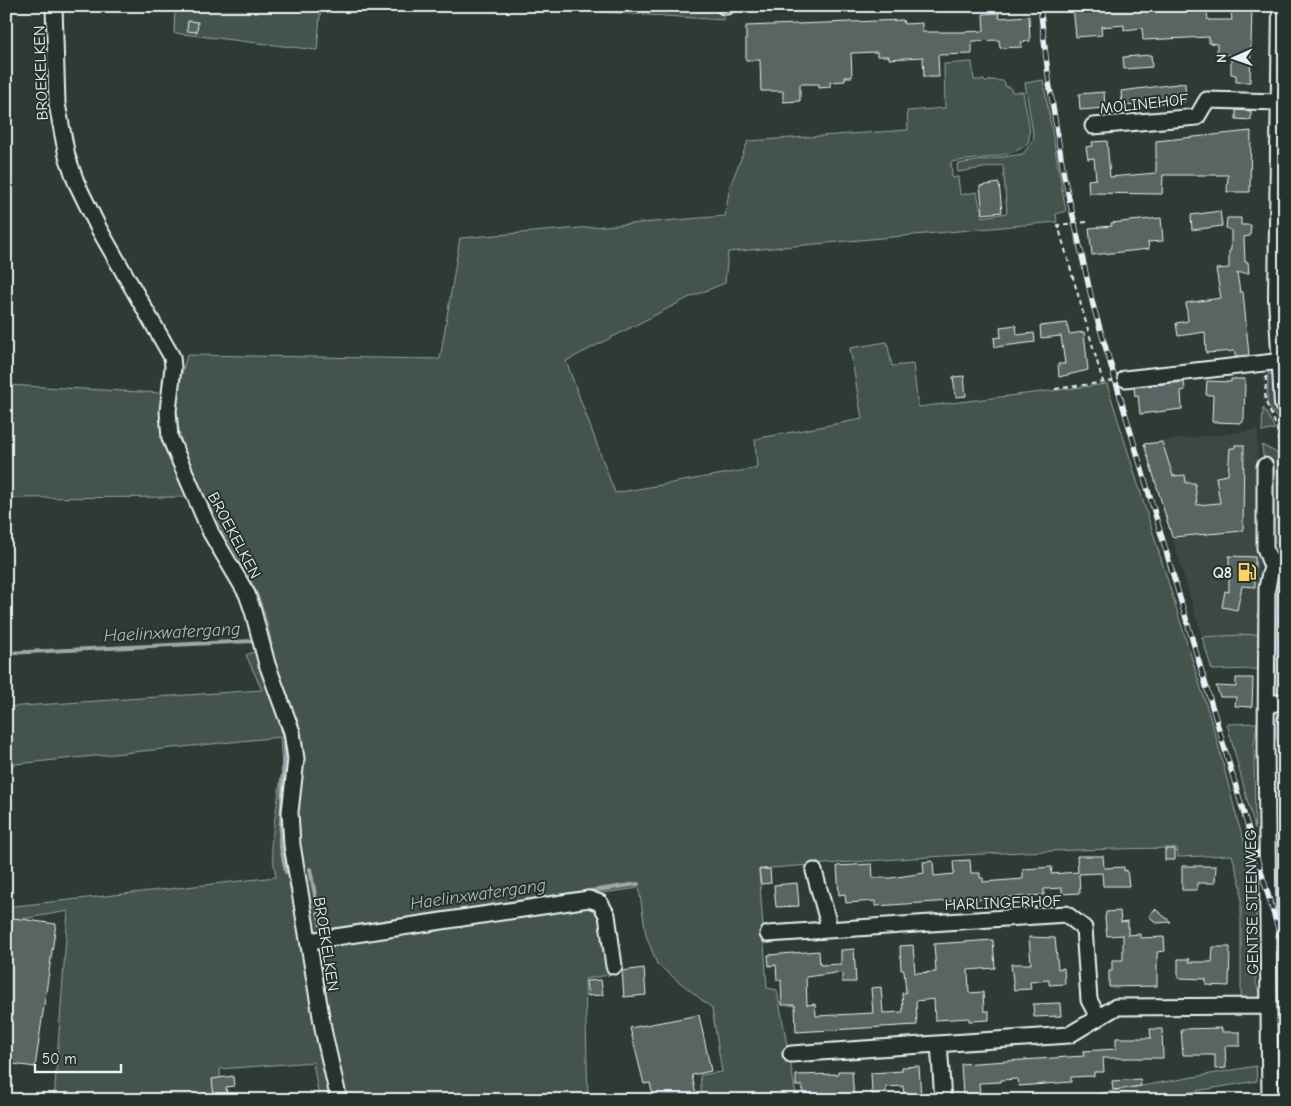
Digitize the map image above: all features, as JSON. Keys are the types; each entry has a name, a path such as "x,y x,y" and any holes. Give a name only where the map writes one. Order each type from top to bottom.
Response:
{"main road":[{"path":"1282,6 1279,298 1285,404"}],"street":[{"name":"BROEKELKEN","path":"54,6 57,104 67,156 76,182 99,229 168,347 173,367 168,411 170,438 201,513 254,611 267,664 292,732 296,760 290,830 324,1034 339,1100"},
{"name":"MOLINEHOF","path":"1093,126 1197,117 1207,100 1281,102"},
{"path":"1125,379 1282,361"},
{"name":"GENTSE STEENWEG","path":"1265,466 1264,548 1278,564 1268,589 1270,1100"},
{"path":"1267,704 1285,702"},
{"path":"814,870 827,918 828,930"},
{"path":"309,941 589,899 600,903 607,915 614,966"},
{"name":"HARLINGERHOF","path":"768,934 1066,914 1084,928 1089,1000 1098,1017"},
{"path":"791,1054 1069,1035 1116,1007 1269,1006"},
{"path":"939,1044 943,1100"}],"path":[{"path":"1087,222 1058,225 1103,382"},
{"path":"1056,389 1125,379"}],"shaded area":[{"path":"175,6 321,6 317,50 174,33"},
{"path":"529,6 724,6 724,20 529,7"},
{"path":"972,62 974,80 984,80 986,83 990,80 1004,81 1006,87 1010,87 1012,92 1023,92 1029,121 1029,139 1018,150 995,156 951,162 952,178 958,177 960,195 977,192 982,217 1007,213 1003,165 958,172 957,164 1023,154 1034,139 1025,83 1043,80 1066,211 1056,214 1057,222 728,252 725,283 688,298 566,361 615,493 757,468 755,439 862,419 850,348 887,342 892,366 913,364 918,407 1107,384 1216,737 1238,822 1256,879 1256,984 1261,994 1257,999 1241,999 1241,886 1232,855 1178,857 1177,848 1072,850 915,858 759,869 767,988 777,990 797,1100 702,1100 700,1075 722,1072 712,1008 657,964 646,935 639,888 595,894 588,902 604,915 609,975 585,979 588,1100 307,1100 319,1098 313,1062 220,1069 221,1100 54,1100 68,911 6,922 6,907 276,877 271,845 282,770 280,737 6,765 6,707 262,690 246,655 272,645 264,611 245,569 196,482 180,435 177,397 187,355 440,359 460,238 725,216 730,186 748,141 908,130 907,111 945,108 944,64"},
{"path":"1268,373 1275,375 1278,420 1267,404"},
{"path":"6,385 161,393 161,426 164,447 186,497 6,498"},
{"path":"1263,407 1275,429 1262,432"},
{"path":"1258,430 1256,549 1260,549 1258,634 1202,637 1144,443"},
{"path":"1262,445 1277,453 1285,532 1284,539 1278,543 1272,542"},
{"path":"1285,580 1285,697 1277,695 1276,683 1277,588 1281,581"},
{"path":"1258,634 1258,669 1212,670 1202,637"},
{"path":"1285,713 1285,911 1280,746 1276,737 1276,718"},
{"path":"1257,723 1254,745 1255,829 1227,724"},
{"path":"1256,1066 1257,1081 1141,1100 1062,1100"}],"building":[{"path":"1073,6 1206,6 1208,20 1232,20 1231,12 1236,11 1235,6 1252,6 1250,82 1236,82 1236,75 1231,74 1231,55 1217,55 1217,44 1209,43 1209,37 1143,40 1142,28 1124,30 1124,25 1101,27 1102,35 1076,37"},
{"path":"999,13 999,18 1029,16 1030,41 1021,42 1022,47 1000,48 999,40 972,41 972,54 938,55 939,77 924,77 923,57 889,59 889,56 877,56 877,52 851,53 852,77 845,77 845,81 830,82 830,87 819,88 819,84 800,84 800,101 783,102 783,91 761,91 760,60 746,60 746,26 903,20 904,24 922,23 922,32 984,31 983,14"},
{"path":"188,21 198,22 197,32 187,31"},
{"path":"1151,55 1152,67 1124,69 1123,57"},
{"path":"1185,83 1186,101 1122,106 1121,91"},
{"path":"1104,92 1105,108 1080,110 1079,94"},
{"path":"1236,110 1251,111 1251,120 1236,119"},
{"path":"1251,131 1250,192 1227,192 1228,175 1163,175 1162,194 1089,193 1088,180 1096,179 1094,158 1088,159 1086,147 1093,146 1092,142 1107,141 1110,177 1156,173 1156,141"},
{"path":"999,183 1002,212 983,214 980,186"},
{"path":"1220,211 1222,226 1192,230 1191,215"},
{"path":"1161,218 1163,241 1148,242 1149,249 1092,255 1089,228 1112,226 1111,223"},
{"path":"1227,218 1241,218 1241,225 1251,225 1250,236 1244,237 1245,262 1248,262 1249,273 1237,273 1240,292 1243,292 1249,355 1235,356 1235,351 1206,353 1205,332 1178,336 1176,323 1188,321 1186,303 1221,298 1216,269 1229,268 1231,230 1226,228"},
{"path":"1067,323 1069,334 1084,332 1088,370 1059,377 1058,364 1065,364 1061,336 1041,338 1040,326"},
{"path":"1016,325 1017,335 1034,333 1035,342 995,347 994,338 1001,337 1000,327"},
{"path":"964,376 966,396 956,397 953,377"},
{"path":"1231,379 1245,379 1244,419 1242,423 1212,422 1213,395 1206,395 1207,381 1231,382"},
{"path":"1184,382 1185,390 1181,391 1182,409 1140,414 1138,395 1135,396 1134,387"},
{"path":"1162,442 1173,476 1185,475 1186,483 1195,483 1197,505 1220,503 1216,477 1228,475 1230,448 1235,448 1235,445 1244,445 1243,531 1172,537 1144,444"},
{"path":"1229,556 1255,557 1255,587 1242,586 1237,610 1222,607 1225,591 1229,592"},
{"path":"1236,678 1253,678 1252,707 1235,706 1236,697 1220,697 1216,686 1236,687"},
{"path":"1165,849 1175,849 1175,860 1165,860"},
{"path":"1077,856 1103,856 1104,868 1124,867 1124,871 1127,870 1129,886 1103,886 1102,873 1079,874 1080,893 1062,894 1062,888 1044,889 1044,895 875,906 875,901 846,903 845,894 839,895 837,866 872,864 873,878 891,878 924,873 923,862 933,861 934,876 954,874 953,861 970,860 971,873 980,873 980,878 983,878 983,882 1023,879 1023,869 1052,867 1051,874 1078,872"},
{"path":"1182,866 1216,866 1215,883 1197,883 1197,890 1182,890"},
{"path":"770,869 771,883 761,884 759,870"},
{"path":"797,883 799,906 776,907 774,885"},
{"path":"1155,909 1171,922 1156,923 1149,916"},
{"path":"1120,911 1121,922 1128,921 1128,935 1140,934 1140,938 1164,937 1165,951 1157,952 1157,986 1109,987 1109,971 1112,971 1112,960 1123,960 1123,935 1107,936 1106,912"},
{"path":"6,917 56,924 35,1067 6,1063"},
{"path":"1029,937 1055,938 1058,969 1064,968 1065,984 1049,985 1049,980 1030,982 1031,989 1014,990 1011,964 1031,964"},
{"path":"993,940 995,968 968,970 969,993 983,992 984,1011 989,1011 989,1020 969,1021 969,1018 935,1020 934,999 916,1001 917,1025 796,1032 795,1005 782,1005 781,980 777,980 776,965 769,966 768,955 819,951 820,965 841,964 841,950 854,949 856,982 842,982 842,972 806,977 807,1005 815,1004 816,1016 873,1013 871,988 881,987 883,1013 903,1012 902,993 906,993 904,970 901,970 900,946 913,945 915,973 936,972 934,944"},
{"path":"1213,947 1230,947 1229,986 1206,985 1206,979 1178,978 1178,959 1190,959 1189,962 1212,962"},
{"path":"644,968 646,995 624,997 622,971"},
{"path":"601,980 603,995 588,996 586,981"},
{"path":"1060,1003 1061,1016 1034,1017 1033,1004"},
{"path":"699,1015 711,1071 692,1075 697,1100 654,1100 650,1083 644,1084 630,1028"},
{"path":"1222,1028 1222,1032 1240,1032 1240,1046 1225,1046 1226,1068 1215,1069 1215,1055 1183,1055 1181,1029"},
{"path":"1150,1029 1162,1029 1163,1058 1103,1058 1104,1072 1094,1072 1094,1076 1071,1077 1071,1082 1019,1086 1018,1079 979,1083 980,1094 963,1095 961,1064 1084,1056 1083,1051 1116,1049 1116,1038 1151,1038"},
{"path":"919,1066 921,1097 908,1097 908,1095 904,1095 903,1086 886,1087 886,1093 872,1094 871,1073 902,1071 902,1067"},
{"path":"838,1071 852,1071 854,1100 840,1100 839,1094 803,1094 802,1086 796,1086 796,1075 838,1074"},
{"path":"233,1076 234,1086 226,1087 227,1095 214,1097 212,1079"},
{"path":"1140,1079 1141,1086 1113,1090 1112,1081"}],"waterway":[{"name":"Haelinxwatergang","path":"6,653 253,641 257,653"},
{"name":"Haelinxwatergang","path":"280,718 285,741 280,842 286,872"},
{"name":"Haelinxwatergang","path":"310,869 321,926 330,930 638,884"}],"railway":[{"path":"1040,6 1049,82 1064,176 1093,305 1285,952"}],"place":[{"name":"Q8","path":"1247,572"}]}
